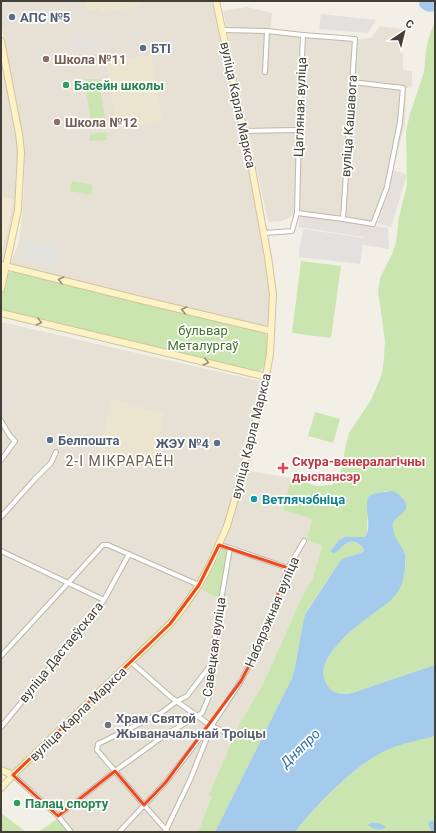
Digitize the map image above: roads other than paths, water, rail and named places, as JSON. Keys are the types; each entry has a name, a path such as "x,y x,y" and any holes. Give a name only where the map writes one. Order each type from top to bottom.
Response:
{"main road":[{"name":"вуліца Карла Маркса","path":"1,788 170,624 199,585 219,545 234,506 267,377 273,294 264,233 216,1"},
{"path":"1,41 19,134 21,152 18,210 3,266 1,289"},
{"path":"3,266 271,331"},
{"path":"1,313 267,377"},
{"path":"1,770 13,775"}],"street":[{"path":"222,30 267,31 304,35"},
{"path":"265,72 267,31"},
{"name":"вуліца Кашавога","path":"304,35 355,39 343,219"},
{"name":"Цагляная вуліца","path":"264,233 292,231 297,213 299,130 304,35"},
{"path":"297,213 373,224 387,187 400,122 403,88 352,82"},
{"path":"244,131 299,130"},
{"path":"1,421 10,436 15,441 1,460"},
{"path":"1,517 51,463 56,452"},
{"name":"Набярэжная вуліца","path":"166,831 190,780 211,725 241,681 254,656 266,632 288,568 304,542"},
{"path":"1,656 103,545 108,545 199,585"},
{"path":"219,545 288,568"},
{"name":"Савецкая вуліца","path":"58,816 165,735 202,713 204,710 210,694 213,678 214,646 230,548"},
{"path":"1,551 104,600"},
{"name":"вуліца Дастаеўскага","path":"1,727 91,618 104,600 129,554"},
{"path":"166,831 97,750 98,744 161,712 177,700 187,696 213,661"},
{"path":"131,662 177,700 211,725 231,735"},
{"path":"119,832 166,782 211,725"},
{"path":"13,775 58,816 71,832"}],"water":[{"path":"420,1 435,1 435,11 428,12 422,9 419,5"},
{"name":"Дняпро","path":"393,491 401,496 406,504 403,513 393,523 395,536 405,554 405,569 399,591 390,601 344,638 326,662 323,674 329,688 341,694 348,694 435,665 435,736 397,746 385,751 362,765 349,775 313,810 295,832 215,832 292,678 306,613 340,561 364,551 361,545 353,542 347,543 334,554 331,550 339,540 345,537 365,537 368,528 367,501 369,496 376,493"},
{"path":"435,820 435,832 432,832 428,824 429,822"},
{"path":"370,823 378,823 385,826 385,828 374,828 368,825"}],"place":[{"name":"АПС №5","path":"12,17"},
{"name":"БТІ","path":"143,48"},
{"name":"Школа №11","path":"46,59"},
{"name":"Басейн школы","path":"66,85"},
{"name":"Школа №12","path":"57,122"},
{"name":"Белпошта","path":"50,440"},
{"name":"ЖЭУ №4","path":"217,443"},
{"name":"Скура-венералагічны дыспансэр","path":"283,468"},
{"name":"Ветлячэбніца","path":"254,499"},
{"name":"Храм Святой Жываначальнай Троіцы","path":"108,725"},
{"name":"Палац спорту","path":"17,803"}],"district":[{"name":"2-І МІКРАРАЁН","path":"120,461"}],"park label":[{"name":"бульвар Металургаў","path":"203,338"}]}
